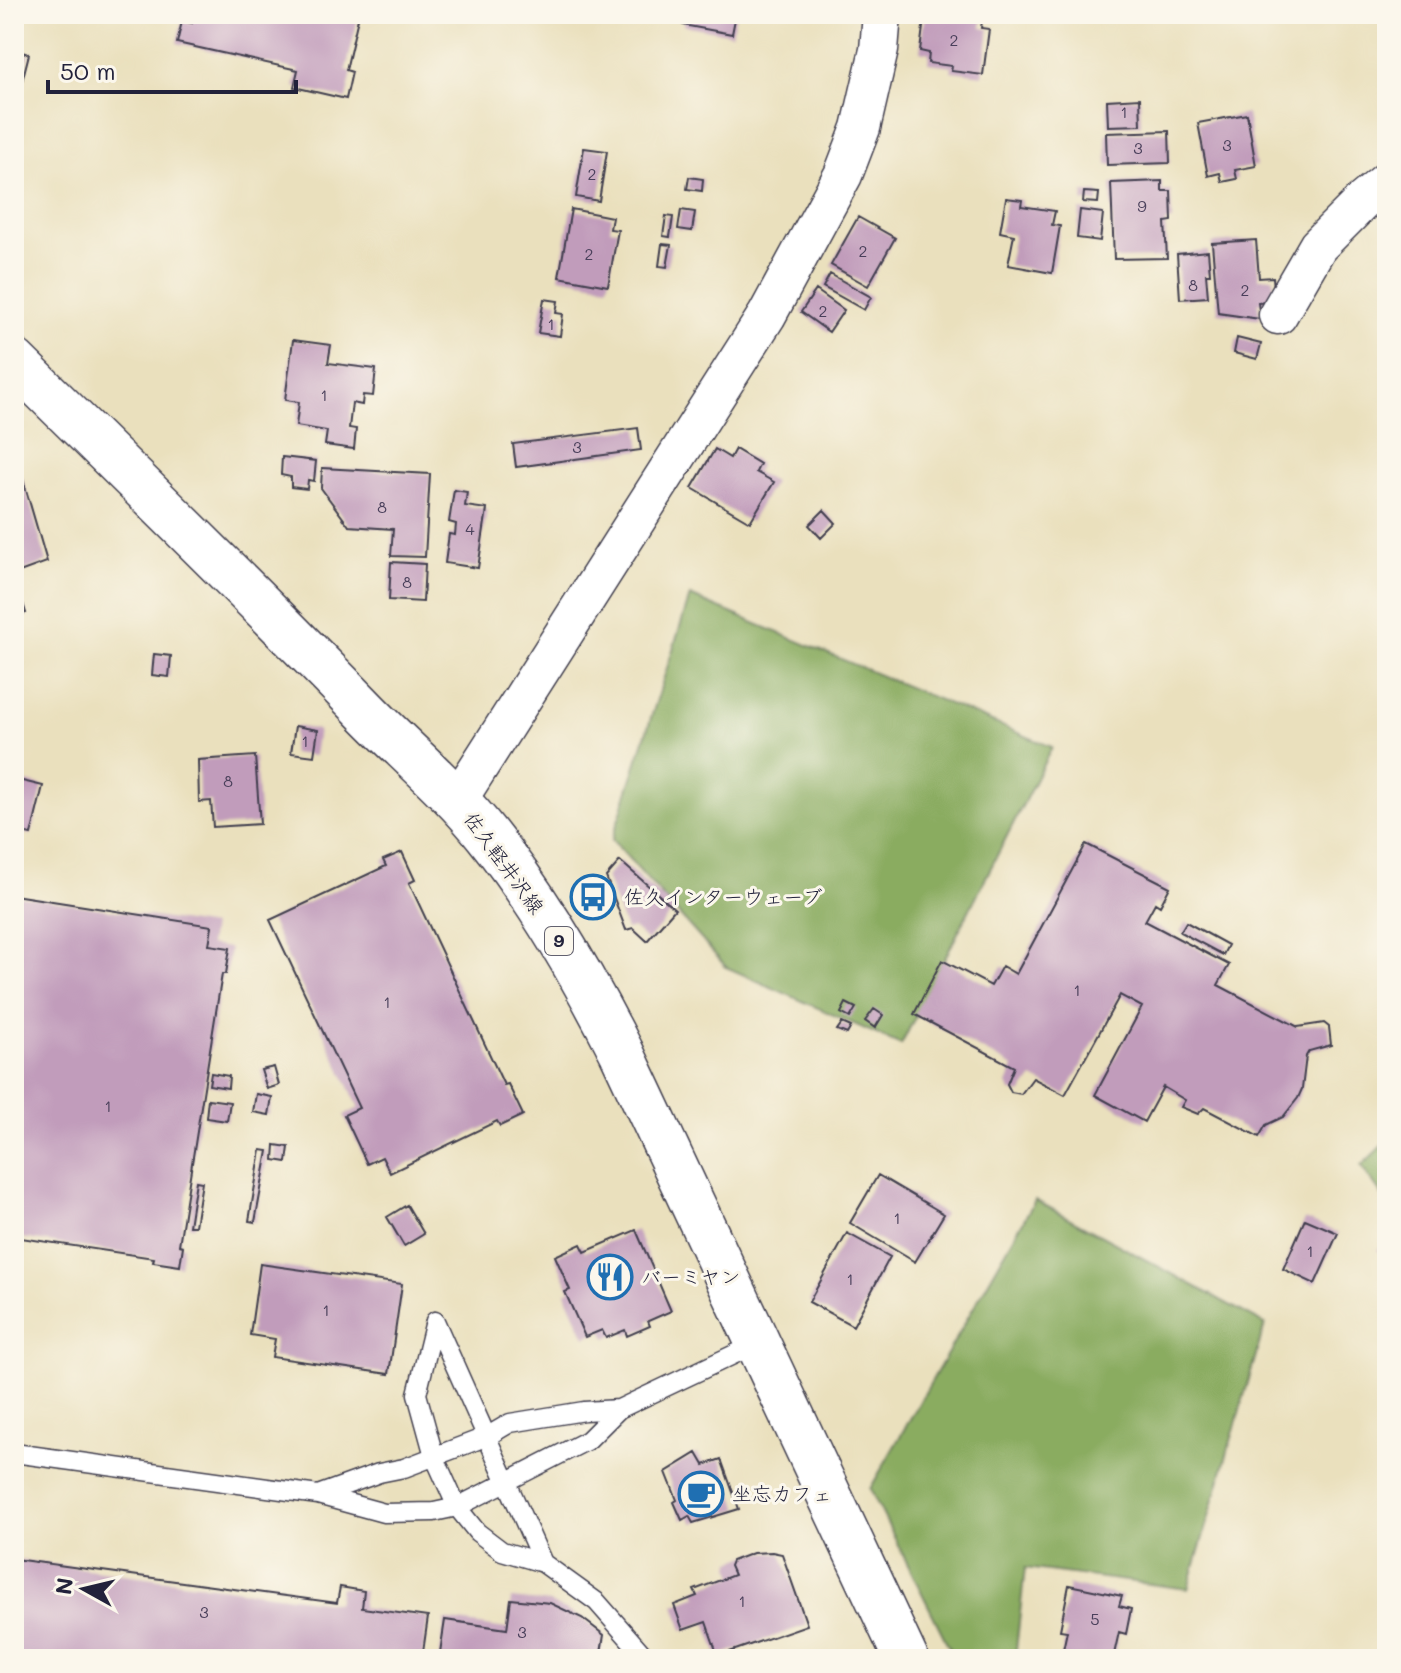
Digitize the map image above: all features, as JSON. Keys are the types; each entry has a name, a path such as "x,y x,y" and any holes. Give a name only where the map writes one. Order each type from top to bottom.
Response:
{"main road":[{"name":"佐久軽井沢線","path":"14,361 256,597 457,801 514,871 595,999 906,1659"}],"street":[{"path":"457,801 767,315 843,175 861,128 879,50 882,14"},
{"path":"1278,315 1318,246 1387,181"}],"lane":[{"path":"543,1563 435,1321 417,1394 434,1456 457,1507 477,1532 502,1551 543,1563 597,1602 647,1659"},
{"path":"14,1453 318,1495 384,1513 434,1512 457,1507 588,1440 619,1409 756,1344"},
{"path":"318,1495 488,1436 510,1423 584,1411 619,1409"}],"green space":[{"path":"690,596 1052,747 901,1045 726,967 612,840"},
{"path":"1387,1144 1387,1202 1361,1166"},
{"path":"1035,1200 1265,1324 1188,1589 1025,1568 1015,1659 955,1659 870,1489"}],"building":[{"path":"194,14 359,14 346,70 352,72 346,99 294,87 298,70 177,43 182,21 192,23"},
{"path":"649,14 677,14 676,20"},
{"path":"685,14 736,14 732,34 683,25"},
{"path":"919,14 983,14 981,28 989,29 983,75 951,71 952,66 928,63 929,53 920,51 924,19 919,18"},
{"path":"14,50 29,54 18,97 14,95"},
{"path":"1140,98 1141,125 1108,126 1107,100"},
{"path":"1247,114 1256,166 1235,170 1237,179 1222,182 1220,173 1208,176 1198,123"},
{"path":"1169,131 1170,163 1107,165 1106,133"},
{"path":"584,148 607,151 599,201 576,197"},
{"path":"689,177 703,179 702,191 687,189"},
{"path":"1162,181 1162,191 1171,191 1172,221 1165,222 1167,258 1114,259 1111,183"},
{"path":"1084,192 1099,193 1098,203 1083,202"},
{"path":"1006,198 1022,200 1021,206 1055,211 1052,225 1060,226 1052,273 1008,265 1014,235 1000,232"},
{"path":"571,209 612,217 610,229 618,230 608,286 559,277"},
{"path":"681,210 695,212 692,231 678,229"},
{"path":"1080,210 1103,213 1100,241 1077,238"},
{"path":"666,216 673,217 670,237 663,236"},
{"path":"858,217 895,238 868,286 831,265"},
{"path":"1256,240 1259,278 1273,277 1275,301 1258,303 1260,319 1218,313 1212,243"},
{"path":"662,244 671,245 667,267 659,266"},
{"path":"1208,251 1208,297 1180,299 1177,254"},
{"path":"830,274 871,297 864,310 823,287"},
{"path":"816,290 844,310 829,332 801,312"},
{"path":"544,299 558,301 556,313 563,314 560,336 538,333"},
{"path":"1237,338 1261,344 1257,359 1234,353"},
{"path":"293,340 331,345 328,363 376,369 373,396 363,395 362,405 352,403 349,428 356,429 354,449 325,445 327,431 296,426 299,402 285,400"},
{"path":"638,428 641,450 516,467 513,444"},
{"path":"715,449 730,458 735,449 760,464 756,472 774,482 750,522 692,488"},
{"path":"282,457 316,461 314,481 308,480 307,489 291,487 291,477 281,475"},
{"path":"322,468 430,474 425,557 391,556 393,529 349,526 321,488"},
{"path":"22,476 47,562 14,574 14,479"},
{"path":"454,490 467,492 465,506 487,509 478,568 445,563 449,534 455,535 456,524 449,522"},
{"path":"824,510 836,523 821,538 809,525"},
{"path":"391,562 425,564 423,602 389,600"},
{"path":"14,574 26,613 14,616"},
{"path":"154,654 171,656 169,677 152,675"},
{"path":"295,726 318,730 314,756 291,753"},
{"path":"255,756 260,824 213,827 211,801 199,802 198,760"},
{"path":"14,779 43,786 31,835 14,831"},
{"path":"1086,844 1170,887 1160,906 1155,903 1145,921 1229,965 1218,985 1298,1027 1324,1023 1329,1027 1331,1045 1309,1051 1306,1056 1298,1098 1283,1117 1266,1125 1259,1137 1204,1108 1198,1114 1181,1107 1185,1100 1163,1087 1144,1122 1095,1095 1142,1007 1120,995 1065,1095 1033,1078 1021,1094 1011,1092 1007,1084 1014,1067 914,1014 942,960 991,986 1002,966 1016,974"},
{"path":"402,852 415,880 409,883 504,1085 508,1084 523,1115 500,1126 497,1121 390,1173 382,1157 367,1164 344,1115 359,1108 270,920 386,866 383,860"},
{"path":"620,861 675,909 647,941 633,928 626,930 606,877"},
{"path":"14,895 212,926 209,945 230,948 226,974 222,974 179,1245 183,1246 180,1266 153,1262 154,1258 14,1237"},
{"path":"1186,922 1228,945 1223,955 1180,932"},
{"path":"846,1003 856,1008 850,1018 841,1013"},
{"path":"874,1009 883,1015 875,1028 865,1021"},
{"path":"842,1023 851,1027 847,1034 837,1030"},
{"path":"274,1067 279,1085 267,1089 261,1070"},
{"path":"211,1073 229,1076 228,1088 209,1085"},
{"path":"256,1094 272,1097 269,1115 253,1112"},
{"path":"208,1099 230,1102 227,1121 206,1118"},
{"path":"275,1145 289,1147 287,1162 274,1160"},
{"path":"261,1150 268,1151 255,1222 249,1221"},
{"path":"878,1175 944,1214 915,1262 850,1223"},
{"path":"196,1181 202,1182 195,1226 189,1226"},
{"path":"407,1205 424,1234 404,1246 387,1217"},
{"path":"1305,1219 1338,1233 1315,1284 1283,1269"},
{"path":"636,1230 671,1311 648,1321 650,1326 627,1336 625,1330 606,1338 602,1330 585,1337 565,1292 570,1290 555,1256 581,1244 585,1252"},
{"path":"847,1233 890,1257 853,1326 809,1302"},
{"path":"1387,1241 1387,1260 1377,1250"},
{"path":"260,1264 402,1284 389,1374 272,1357 275,1339 250,1335"},
{"path":"697,1453 704,1465 721,1459 739,1509 693,1523 689,1516 682,1520 666,1472"},
{"path":"753,1553 782,1554 807,1625 718,1656 706,1622 683,1630 674,1605 697,1596 694,1590 734,1575 730,1566 732,1561"},
{"path":"14,1559 337,1603 340,1587 364,1591 362,1608 428,1617 422,1659 14,1659"},
{"path":"1069,1585 1122,1596 1119,1606 1131,1609 1126,1634 1119,1632 1113,1659 1061,1659 1067,1631 1060,1630"},
{"path":"511,1599 550,1603 582,1618 604,1635 600,1659 439,1659 445,1620 507,1629"}],"place":[{"name":"佐久インターウェーブ","path":"593,897"},
{"name":"バーミヤン","path":"610,1277"},
{"name":"坐忘カフェ","path":"701,1494"}]}
